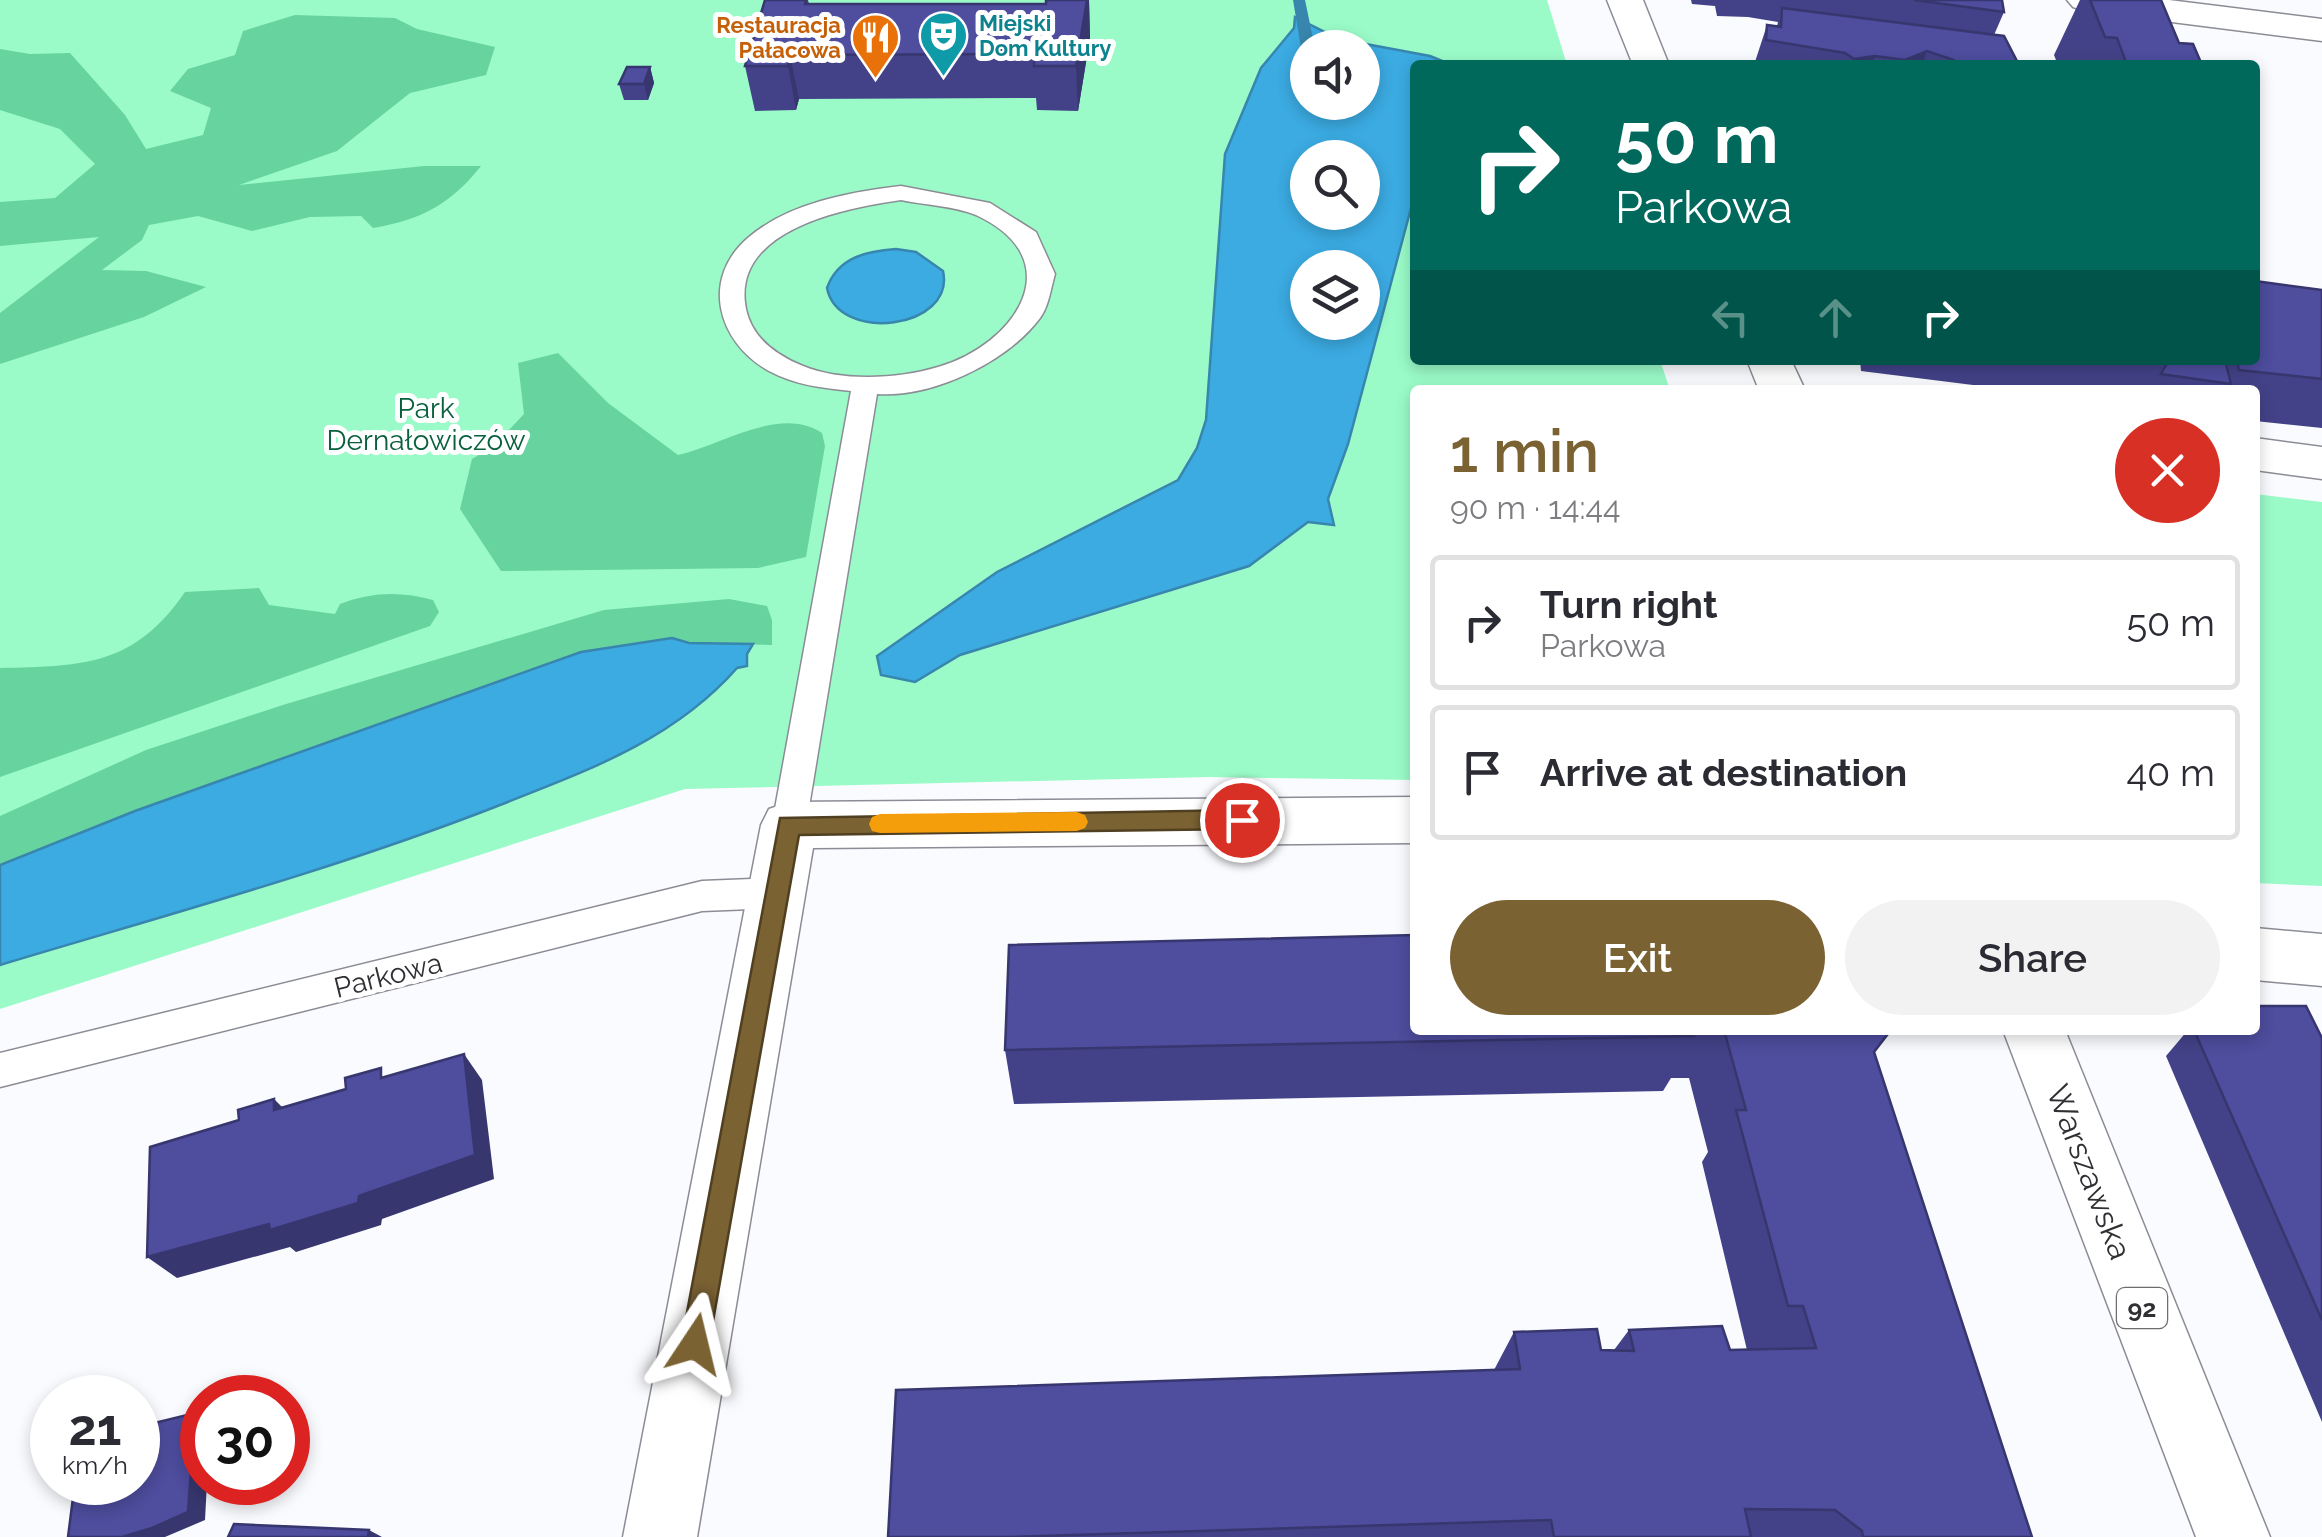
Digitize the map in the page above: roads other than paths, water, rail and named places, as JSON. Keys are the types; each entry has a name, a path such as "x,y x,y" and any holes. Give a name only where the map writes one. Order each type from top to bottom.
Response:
{"street":[{"path":"1625,0 1649,60"},
{"path":"2084,0 2322,30"},
{"path":"2260,455 2322,463"},
{"path":"660,1537 789,825 1410,820"},
{"path":"2260,954 2322,960"},
{"name":"Warszawska","path":"2036,1035 2233,1537"}],"lane":[{"path":"901,193 940,196 976,205 1006,220 1028,239 1040,262 1043,287 1035,312 1015,336 987,357 950,374 909,383 865,386 834,384 782,367 760,354 741,332 731,309 733,283 750,251 765,237 826,205 862,196 901,193"},
{"path":"789,825 865,386"},
{"name":"Parkowa","path":"0,1070 702,896 777,893"}],"water":[{"path":"1295,17 1321,30 1292,30"},
{"path":"1290,33 1290,120 1380,120 1380,47 1440,60 1410,60 1410,212 1380,324 1380,250 1290,250 1290,340 1376,340 1348,444 1328,499 1334,525 1308,522 1249,566 960,655 915,682 881,675 877,656 997,572 1178,480 1197,448 1206,420 1225,154 1261,68"},
{"path":"896,249 916,252 943,271 942,291 932,306 915,317 872,323 852,317 836,306 827,288 838,269 864,254"},
{"path":"672,638 689,643 753,644 747,654 747,666 737,668 684,716 625,752 495,807 373,851 0,965 0,865 135,811 581,652"}],"waterway":[{"path":"1299,0 1305,30"}],"place":[{"name":"Miejski Dom Kultury","path":"944,78"},
{"name":"Restauracja Pałacowa","path":"876,80"}],"park label":[{"name":"Park Dernałowiczów","path":"426,424"}]}
